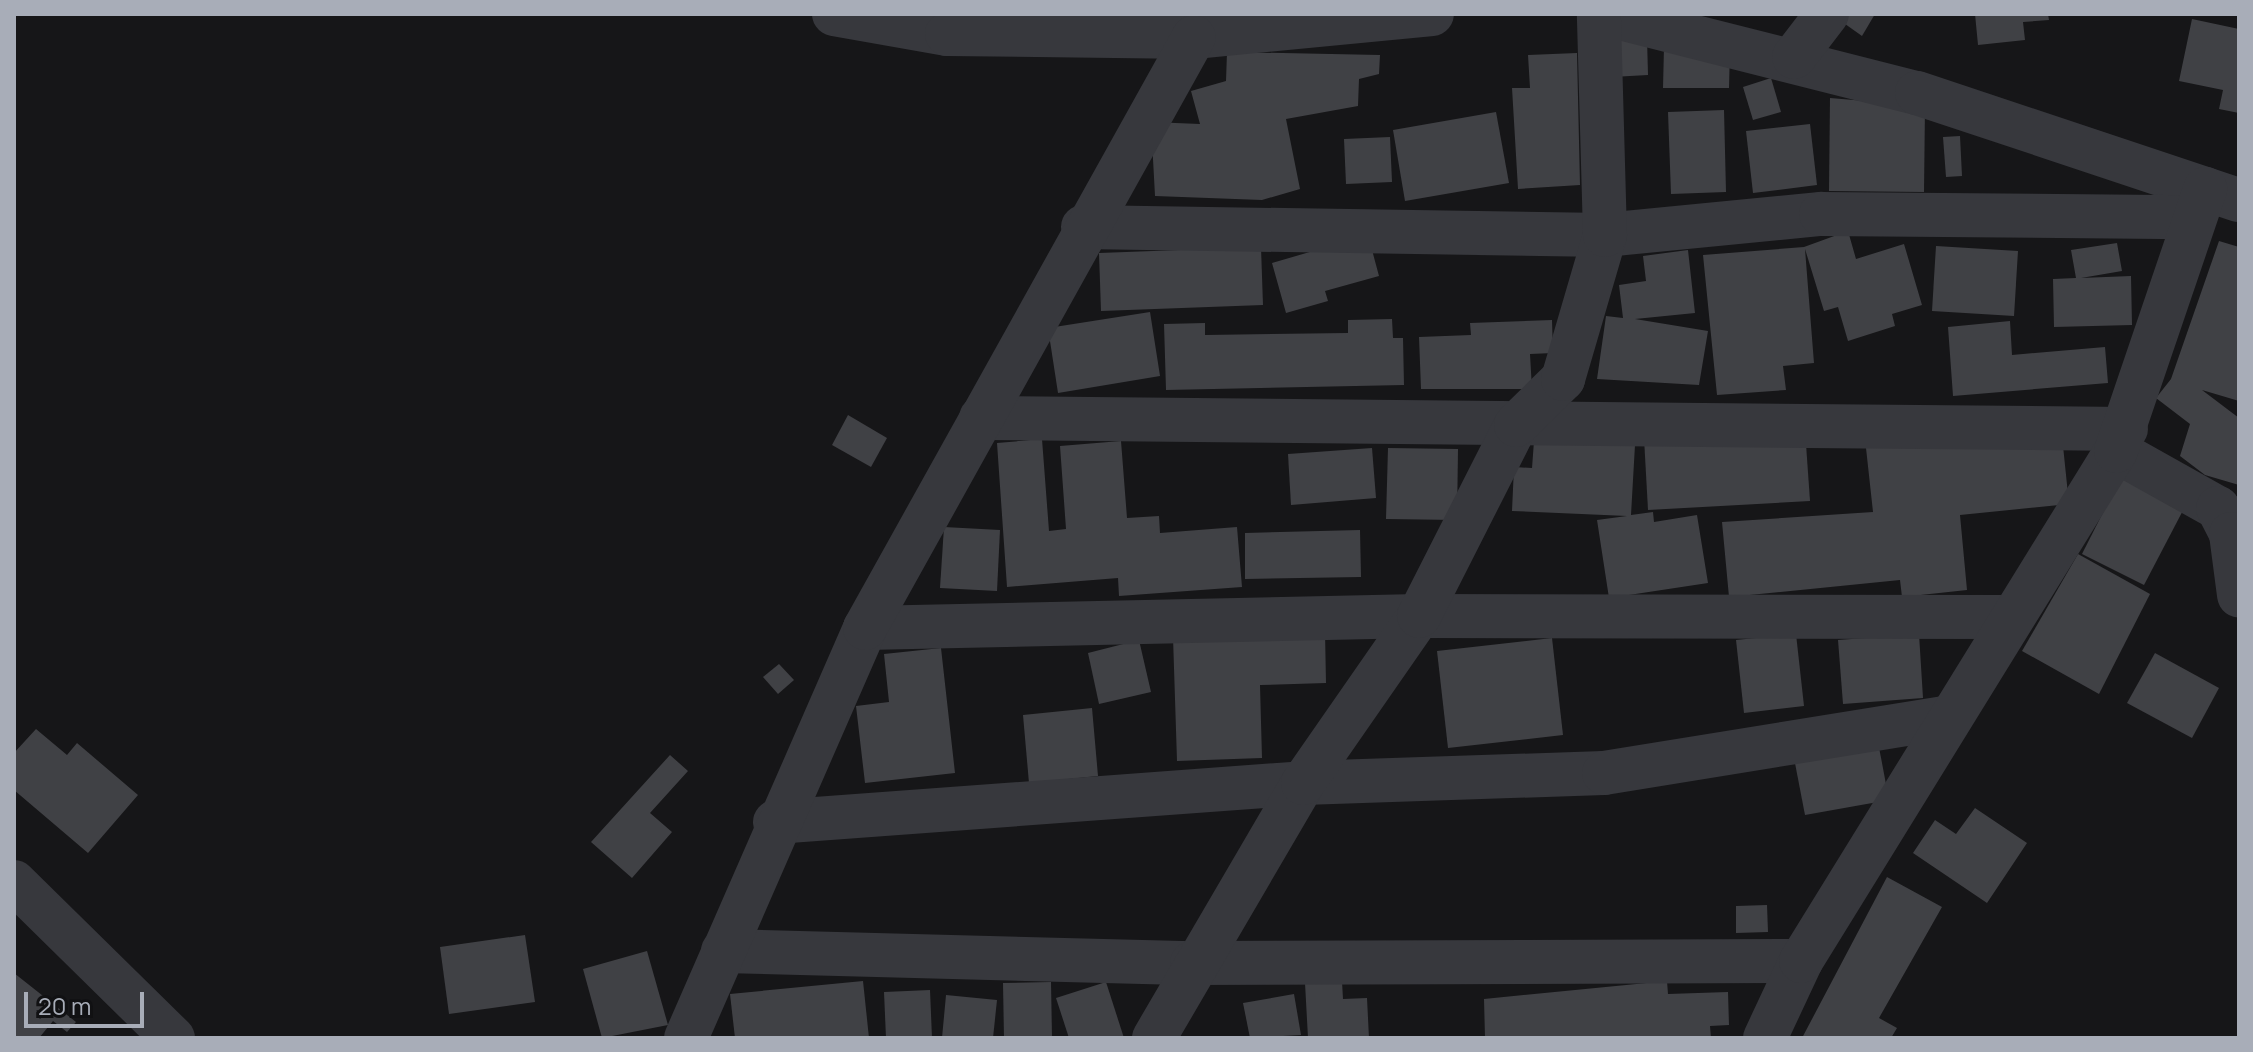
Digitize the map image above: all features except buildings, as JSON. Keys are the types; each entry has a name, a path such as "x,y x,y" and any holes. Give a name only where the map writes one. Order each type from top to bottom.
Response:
{"street":[{"path":"834,14 947,34 1194,37 1432,14"},
{"path":"1154,1038 1192,963 1303,783 1419,616 1516,425 1563,379 1605,235 1601,14 1794,57 2211,202"},
{"path":"1794,57 1827,14"},
{"path":"686,1038 775,822 865,628 1083,227 1194,37"},
{"path":"1083,227 1605,235 1821,214 2211,202"},
{"path":"1765,1038 1801,961 2009,617 2121,440 2211,202"},
{"path":"981,418 1516,425 2121,440 2218,508 2231,534 2239,595"},
{"path":"865,628 1419,616 2009,617"},
{"path":"775,822 1303,783 1604,773 1950,717"},
{"path":"14,882 173,1038"},
{"path":"723,951 1192,963 1801,961"}]}
